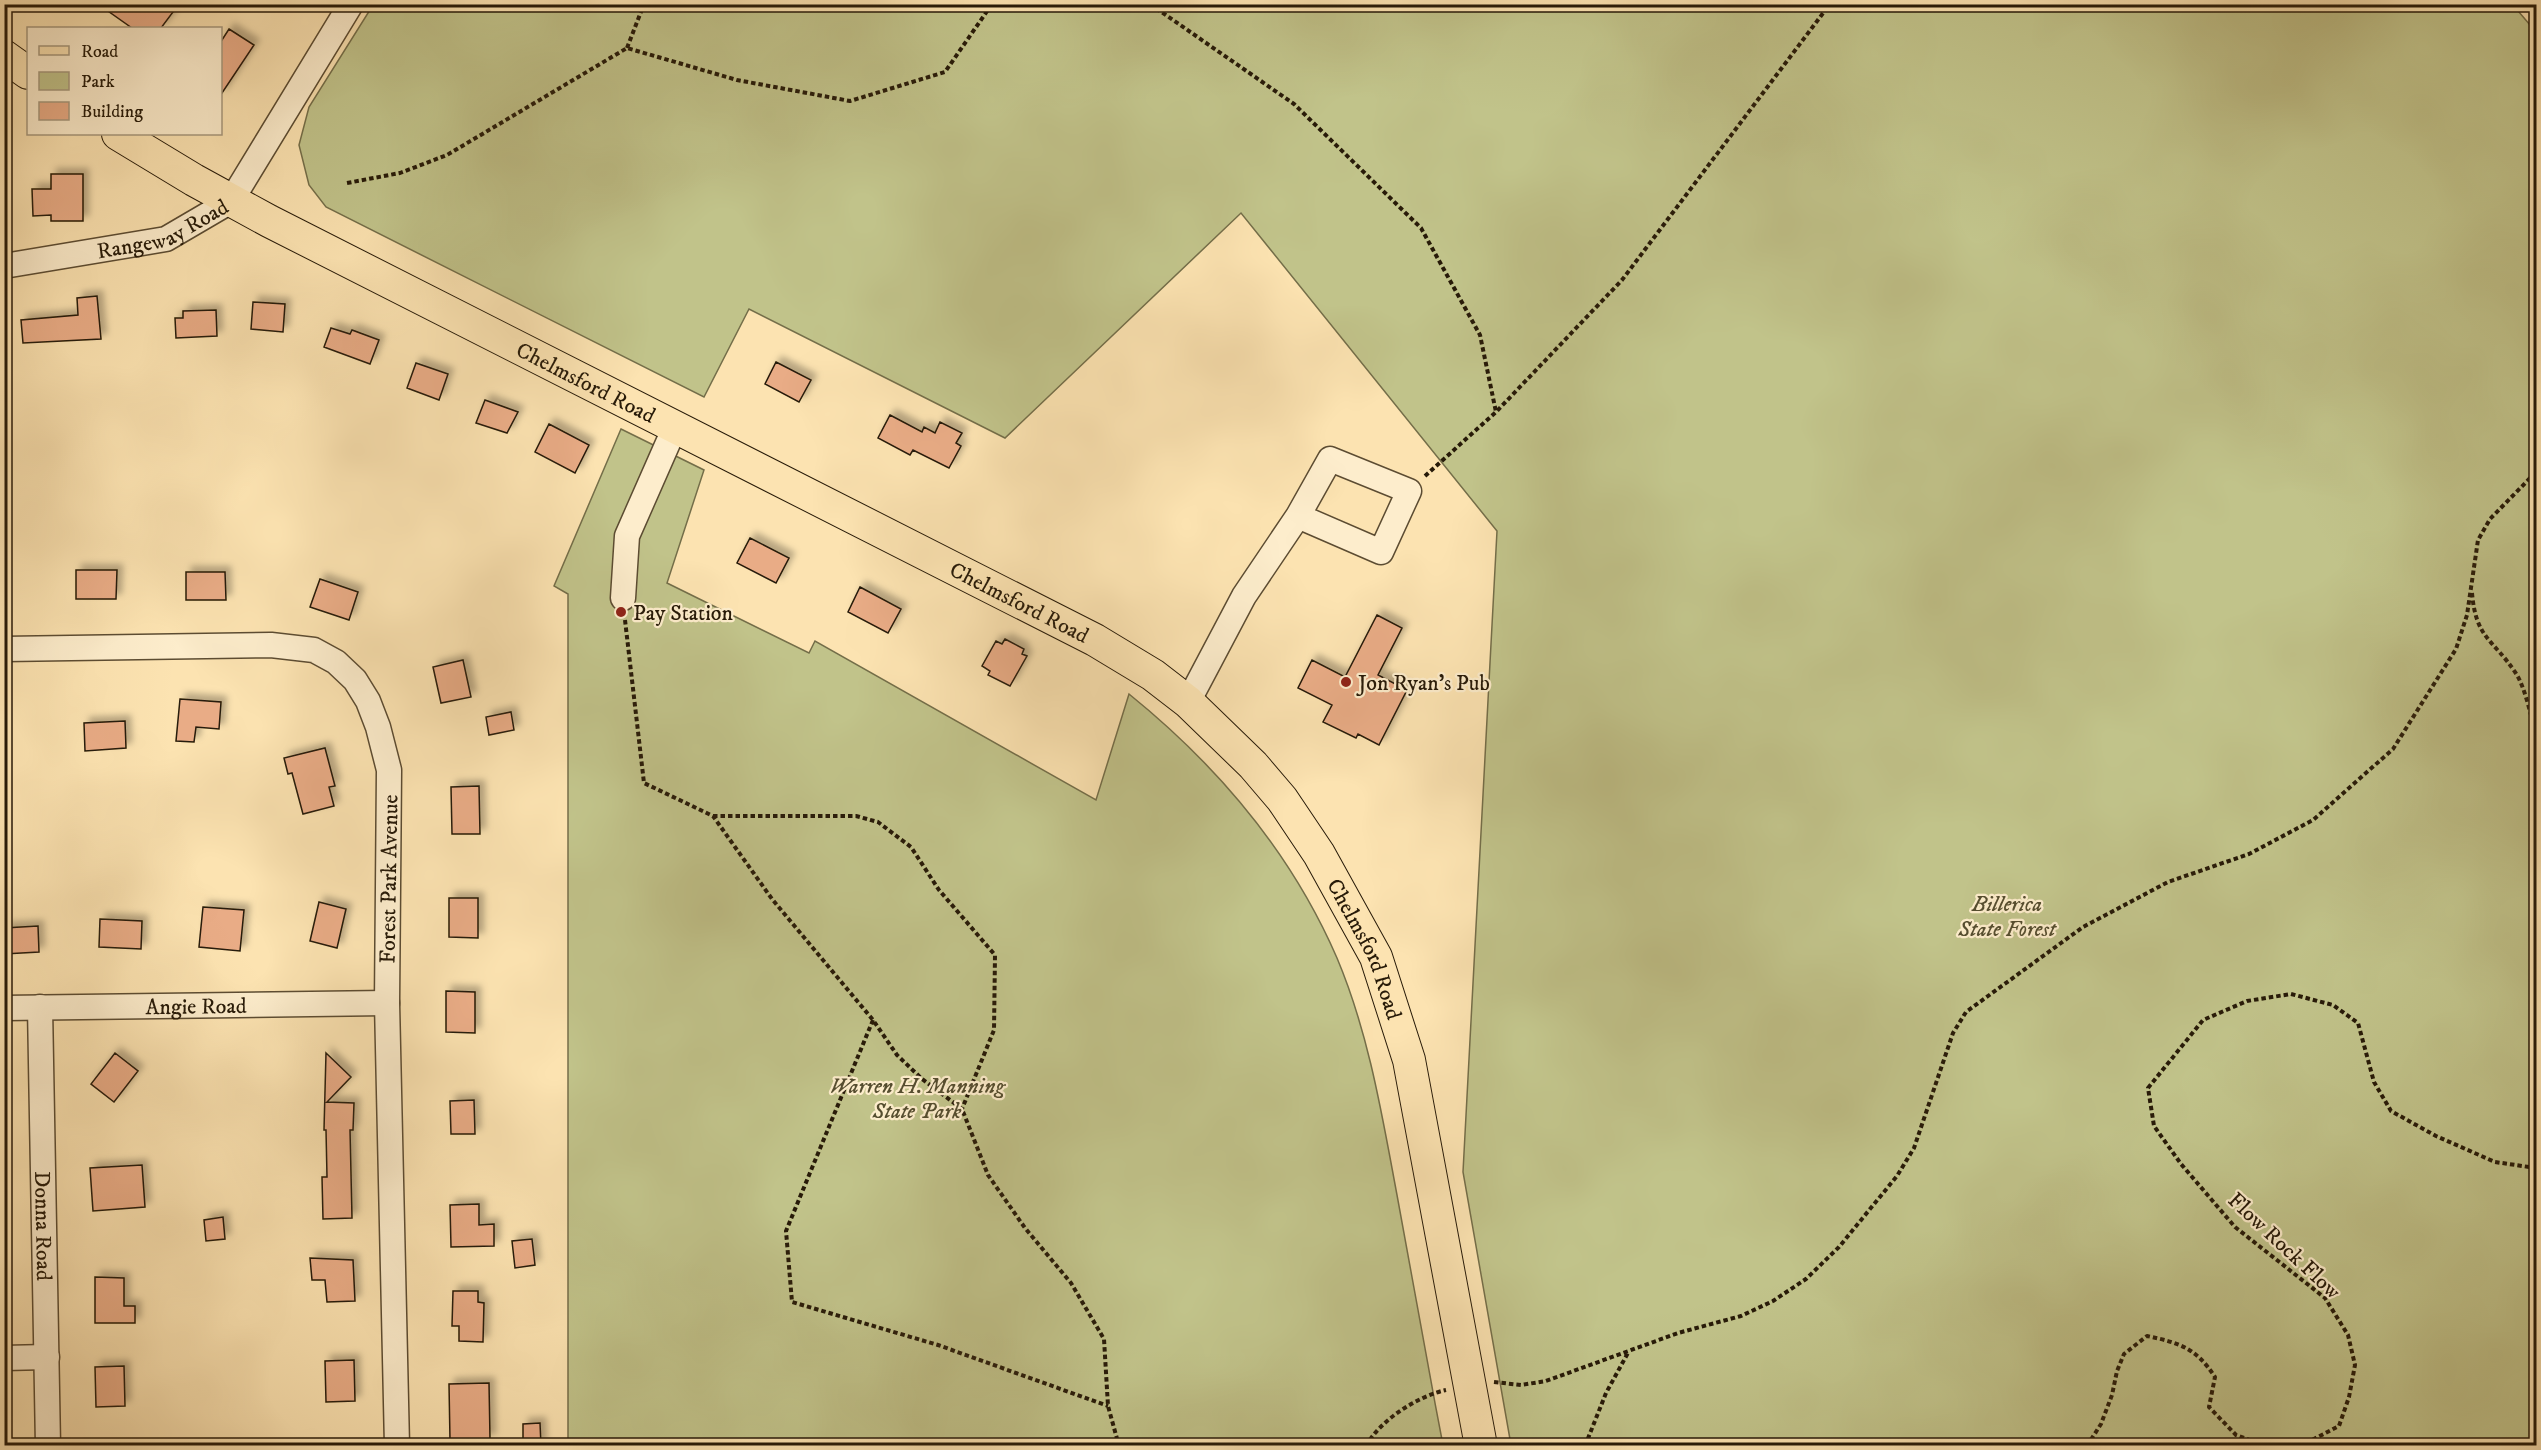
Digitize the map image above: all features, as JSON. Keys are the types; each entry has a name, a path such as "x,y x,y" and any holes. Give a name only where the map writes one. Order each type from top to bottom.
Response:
{"main road":[{"path":"4,56 27,72"},
{"name":"Chelmsford Road","path":"120,135 231,201 1095,640 1153,675 1188,702 1253,765 1282,799 1319,854 1376,957 1409,1060 1480,1446"}],"street":[{"name":"Rangeway Road","path":"4,266 166,239 231,201 351,4"},
{"path":"623,598 627,537 675,427"},
{"path":"1188,702 1244,596 1298,516 1330,459 1409,491 1381,552 1298,516"},
{"name":"Forest Park Avenue","path":"4,650 271,645 314,650 342,668 355,680 368,701 378,727 389,770 387,1003 397,1446"},
{"name":"Angie Road","path":"4,1008 387,1003"},
{"name":"Donna Road","path":"40,1007 48,1446"},
{"path":"4,1358 47,1357"}],"path":[{"path":"347,183 400,173 447,155 627,48 644,4"},
{"path":"627,48 737,80 850,101 945,72 992,4"},
{"path":"1150,4 1294,104 1421,228 1479,335 1496,412"},
{"path":"1409,491 1496,412 1622,280 1830,4"},
{"path":"1366,1446 1373,1433 1387,1419 1429,1393 1497,1381 1521,1385 1546,1381 1678,1333 1741,1316 1773,1302 1806,1279 1839,1247 1897,1176 1914,1148 1953,1033 1966,1012 2082,927 2168,882 2249,854 2313,820 2393,750 2456,649 2467,615 2478,540 2490,519 2536,472"},
{"path":"2471,584 2474,613 2486,639 2517,674 2536,734"},
{"path":"623,598 645,783 713,816 856,816 878,822 911,847 939,890 995,955 994,1030 962,1109"},
{"path":"713,816 772,899 873,1020 897,1055 962,1109 988,1175 1025,1228 1071,1283 1104,1339 1108,1406 1119,1446"},
{"name":"Flow Rock Flow","path":"2290,1446 2312,1440 2339,1426 2349,1397 2355,1365 2348,1335 2325,1298 2235,1227 2154,1126 2148,1088 2204,1020 2247,1001 2291,994 2333,1005 2358,1023 2374,1082 2391,1111 2436,1136 2495,1162 2536,1168"},
{"path":"873,1020 786,1231 792,1302 938,1345 1108,1406"},
{"path":"2087,1446 2101,1424 2124,1354 2147,1336 2179,1342 2204,1361 2215,1377 2209,1407 2236,1435 2266,1446"},
{"path":"1585,1446 1606,1393 1630,1351"},
{"path":"1223,1446 1234,1441 1278,1446"}],"green space":[{"name":"Billerica State Forest","path":"373,5 2513,5 2536,32 2536,1445 1511,1445 1463,1172 1497,531 1241,213 1005,438 749,309 704,397 326,207 309,185 299,145 309,107"},
{"name":"Warren H. Manning State Park","path":"621,429 704,470 667,583 809,653 815,641 1096,800 1129,694 1193,751 1249,813 1298,882 1319,919 1337,958 1358,1016 1380,1105 1443,1445 568,1444 568,594 554,586"}],"building":[{"path":"98,4 163,4 173,12 162,27 131,27"},
{"path":"229,29 254,45 222,93 222,40"},
{"path":"51,174 83,174 83,221 51,221 51,215 33,216 32,189 51,189"},
{"path":"97,296 101,339 23,343 21,320 78,315 77,298"},
{"path":"253,302 285,304 283,332 251,329"},
{"path":"216,310 217,336 176,338 175,318 183,318 183,311"},
{"path":"331,328 350,334 352,330 379,340 370,364 324,347"},
{"path":"776,362 811,380 799,402 765,384"},
{"path":"416,363 448,374 439,400 407,388"},
{"path":"485,400 518,412 507,433 476,423"},
{"path":"890,415 922,432 924,427 935,433 940,422 962,433 956,443 961,446 949,468 913,450 910,455 878,438"},
{"path":"549,424 589,445 575,473 535,452"},
{"path":"750,538 789,558 776,583 737,563"},
{"path":"76,570 117,570 116,599 76,599"},
{"path":"186,572 225,572 226,600 186,600"},
{"path":"320,579 358,592 349,620 310,607"},
{"path":"860,587 901,609 888,633 848,612"},
{"name":"Jon Ryan's Pub","path":"1377,615 1402,628 1378,675 1407,690 1379,745 1358,734 1356,738 1323,722 1332,705 1298,688 1312,660 1345,677"},
{"path":"1005,639 1024,649 1022,654 1027,656 1010,686 988,675 990,671 982,666 996,641 1002,644"},
{"path":"463,660 471,697 441,703 433,667"},
{"path":"180,699 221,702 219,729 196,727 194,742 176,741"},
{"path":"511,712 514,730 489,735 486,717"},
{"path":"125,721 126,748 85,751 84,723"},
{"path":"325,748 335,786 329,787 334,806 303,814 292,773 288,774 284,758"},
{"path":"479,786 480,834 452,834 451,787"},
{"path":"449,898 478,898 478,938 449,937"},
{"path":"319,902 346,909 337,948 310,941"},
{"path":"203,907 244,910 240,951 199,947"},
{"path":"100,919 142,921 141,949 99,947"},
{"path":"38,926 39,952 4,954 4,928"},
{"path":"446,991 475,992 475,1033 446,1032"},
{"path":"115,1053 138,1071 114,1102 91,1084"},
{"path":"326,1053 351,1077 327,1102 354,1103 353,1130 350,1130 352,1218 323,1219 322,1177 327,1177 326,1130 324,1130"},
{"path":"474,1100 475,1134 451,1134 450,1101"},
{"path":"142,1165 145,1207 93,1211 90,1168"},
{"path":"479,1204 479,1225 494,1224 494,1246 451,1247 450,1205"},
{"path":"223,1217 225,1239 206,1241 204,1220"},
{"path":"532,1239 535,1265 515,1268 512,1241"},
{"path":"310,1258 353,1260 355,1301 327,1302 325,1280 312,1280"},
{"path":"95,1277 124,1278 124,1306 135,1306 135,1323 95,1323"},
{"path":"453,1291 478,1291 478,1302 484,1303 483,1342 459,1341 459,1326 452,1326"},
{"path":"354,1360 355,1401 326,1402 325,1361"},
{"path":"124,1366 125,1406 96,1407 95,1367"},
{"path":"489,1383 490,1439 450,1440 449,1384"},
{"path":"540,1423 541,1446 523,1446 523,1424"}],"place":[{"name":"Pay Station","path":"621,612"},
{"name":"Jon Ryan's Pub","path":"1346,682"}]}
